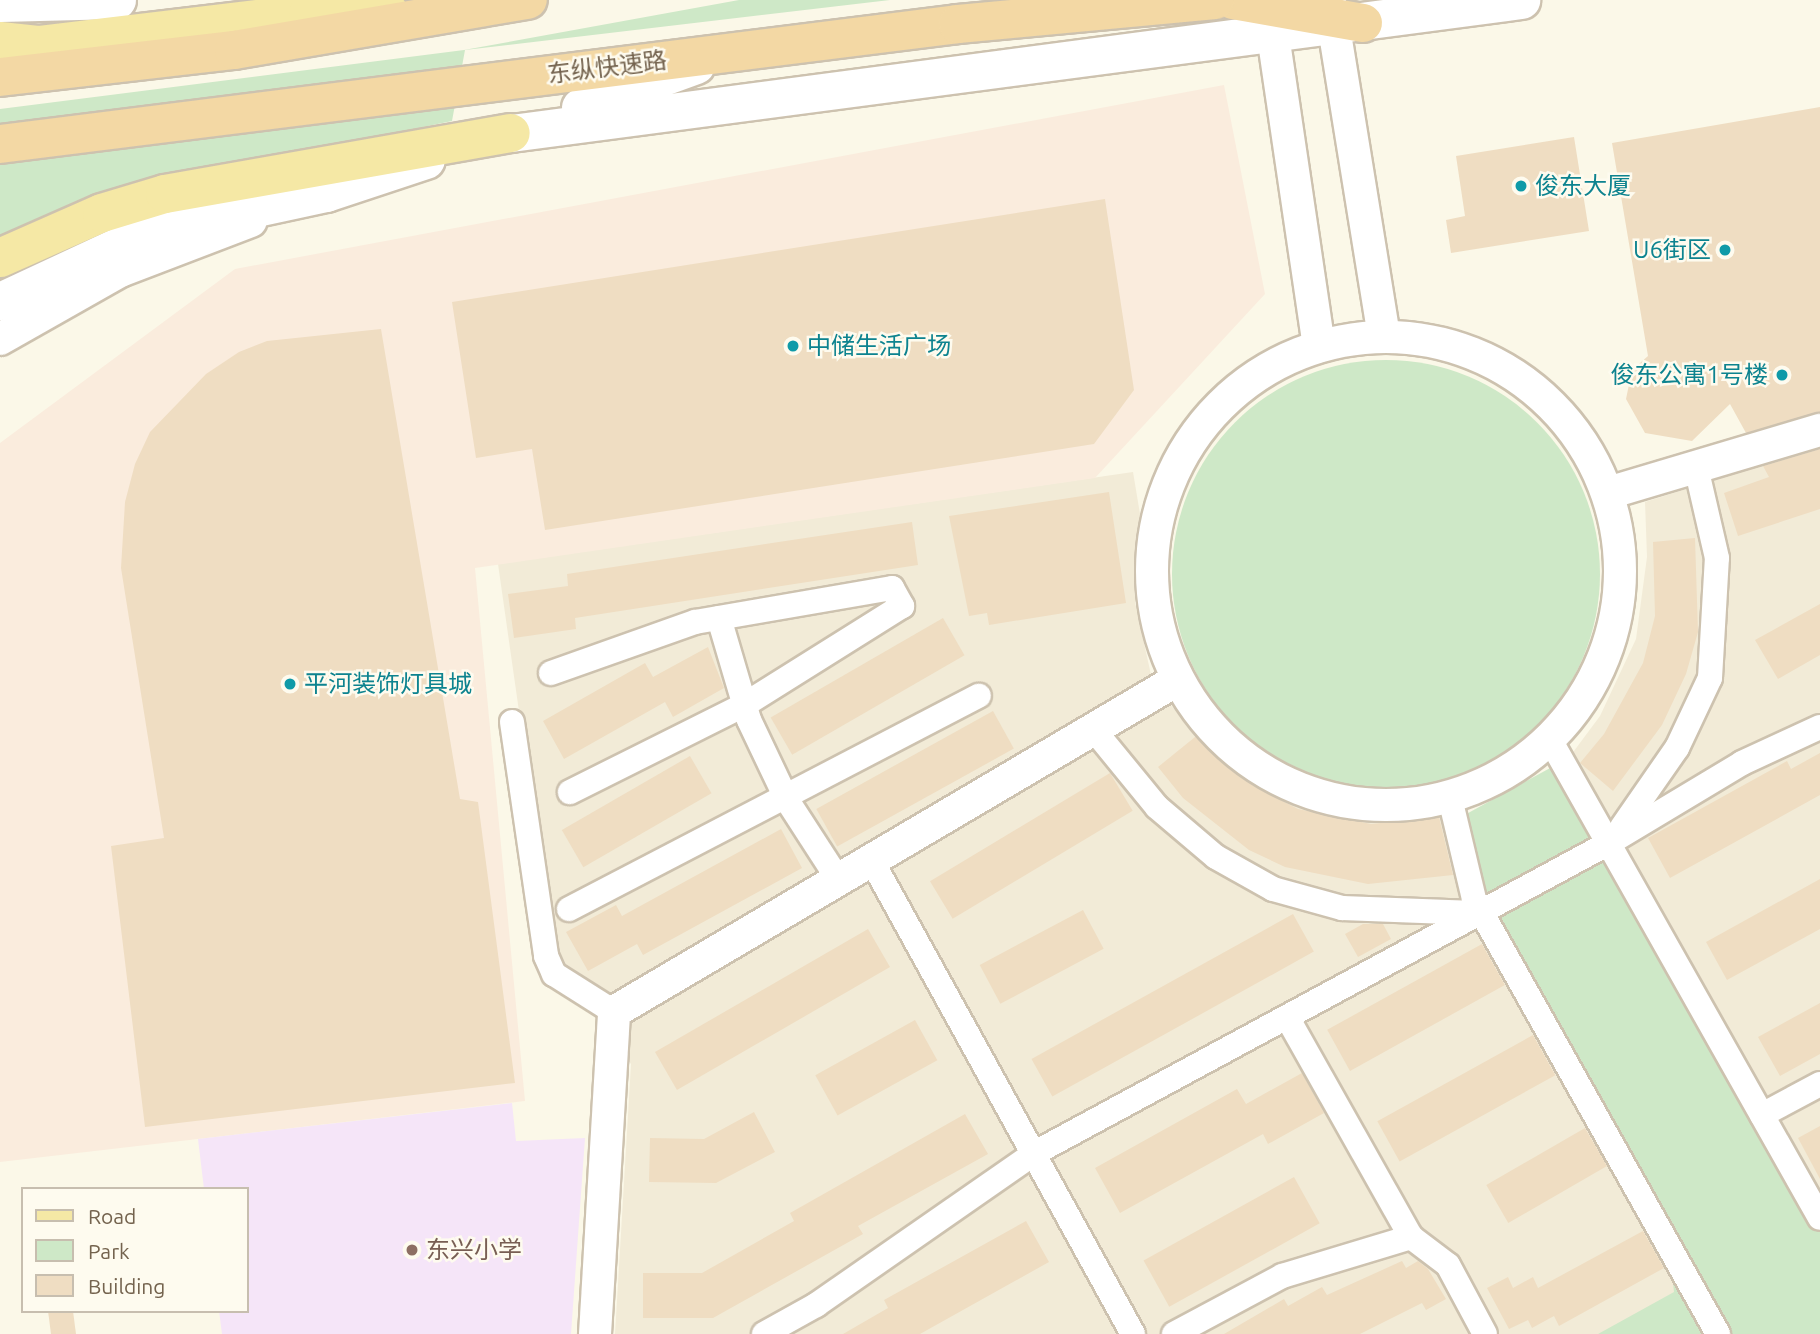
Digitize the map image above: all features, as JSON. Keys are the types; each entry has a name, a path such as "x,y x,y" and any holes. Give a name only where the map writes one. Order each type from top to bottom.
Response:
{"highway":[{"path":"0,77 234,50 528,0"},
{"name":"东纵快速路","path":"0,145 733,51 1215,0"},
{"path":"1261,10 1339,17"}],"main road":[{"path":"0,3 117,0"},
{"path":"1339,17 1521,0"},
{"path":"0,258 102,213 165,194 511,133 959,70 1261,10"},
{"path":"0,41 38,45 308,13 458,12"},
{"path":"0,301 150,231 326,193 511,133 733,51"}],"street":[{"path":"1261,10 1319,346"},
{"path":"1339,17 1384,336"},
{"path":"0,340 120,271 326,193"},
{"path":"1384,336 1443,343 1497,364 1526,384 1583,441 1608,494 1621,563 1613,632 1584,696 1549,738 1479,787 1411,805 1341,802 1274,779 1218,737 1177,680 1154,615 1152,547 1169,480 1205,421 1256,375 1319,346 1384,336"},
{"path":"1608,494 1820,430"},
{"path":"1609,843 1641,806 1677,748 1710,678 1717,558 1696,467"},
{"path":"551,673 719,618 892,589 902,606 746,704 623,761 570,792"},
{"path":"719,618 746,704 787,800 840,882"},
{"path":"614,1012 873,863 1177,680"},
{"path":"569,909 787,800 979,696"},
{"path":"512,722 546,956 561,980 614,1012"},
{"path":"764,1334 816,1305 1033,1154 1609,843 1742,763 1820,727"},
{"path":"1094,730 1157,807 1216,857 1273,889 1342,908 1482,912"},
{"path":"1549,738 1820,1218"},
{"path":"1450,794 1482,912 1718,1334"},
{"path":"873,863 1133,1334"},
{"path":"595,1334 614,1012"},
{"path":"1287,1017 1411,1237 1448,1265 1485,1334"},
{"path":"1762,1115 1820,1084"},
{"path":"1174,1334 1282,1276 1411,1237"}],"shaded area":[{"path":"1224,85 1265,294 1095,478 475,568 525,1101 0,1162 0,443 235,269"},
{"path":"1820,447 1820,1196 1571,755 1600,716 1636,639 1647,557 1645,502"},
{"path":"1133,472 1143,532 1135,602 1153,684 1187,724 1269,788 1326,808 1383,815 1443,810 1710,1334 615,1334 631,1064 555,964 498,564"},
{"name":"东兴小学","path":"512,1103 516,1141 585,1138 571,1334 222,1334 219,1313 248,1313 248,1187 204,1187 198,1139"}],"green space":[{"path":"739,0 890,0 465,50 452,121 150,184 0,247 0,109 464,50"},
{"path":"1386,360 1428,364 1468,376 1522,408 1552,438 1584,492 1596,532 1600,574 1596,616 1584,656 1552,710 1522,740 1468,772 1428,784 1386,788 1344,784 1304,772 1250,740 1220,710 1188,656 1176,616 1172,574 1176,532 1188,492 1220,438 1250,408 1304,376 1344,364"},
{"path":"1552,767 1820,1214 1820,1334 1598,1334 1674,1292 1668,1235 1468,878 1450,823"}],"building":[{"name":"U6街区","path":"1820,107 1820,412 1746,433 1730,404 1692,441 1645,433 1626,399 1632,370 1648,356 1612,143"},
{"name":"俊东大厦","path":"1574,137 1589,231 1451,253 1446,220 1465,216 1456,156"},
{"name":"中储生活广场","path":"1105,199 1134,390 1094,444 545,530 532,449 476,458 452,302"},
{"name":"平河装饰灯具城","path":"381,329 460,799 478,802 515,1083 145,1127 111,846 164,838 121,568 125,502 135,464 150,432 206,374 239,352 267,341"},
{"path":"1820,449 1820,509 1738,536 1724,493 1769,477 1763,466"},
{"path":"1109,492 1126,603 989,625 987,613 969,616 949,516"},
{"path":"912,522 918,565 575,618 576,629 514,638 508,594 568,586 567,574"},
{"path":"1695,538 1698,632 1686,674 1662,725 1613,791 1580,763 1604,734 1643,663 1655,616 1653,542"},
{"path":"1820,604 1820,655 1778,679 1755,640"},
{"path":"943,618 964,655 792,755 771,718"},
{"path":"708,647 724,688 673,717 665,702 564,759 543,721 645,663 653,677"},
{"path":"993,711 1014,749 837,847 816,809"},
{"path":"1200,733 1252,785 1298,809 1371,824 1439,817 1453,875 1368,884 1285,867 1249,850 1183,798 1158,767"},
{"path":"1820,753 1820,795 1670,878 1648,838 1787,761 1791,769"},
{"path":"690,756 712,793 583,867 562,830"},
{"path":"1110,773 1133,811 953,919 930,881"},
{"path":"781,829 802,868 643,955 637,944 588,971 566,932 616,905 622,916"},
{"path":"1820,879 1820,929 1727,980 1706,942"},
{"path":"1083,910 1104,949 1000,1004 980,965"},
{"path":"1293,914 1314,952 1052,1097 1031,1059"},
{"path":"1363,924 1383,924 1391,939 1358,957 1345,934"},
{"path":"868,929 890,967 677,1090 655,1052"},
{"path":"1482,944 1505,985 1350,1071 1327,1030"},
{"path":"1820,1003 1820,1054 1780,1076 1758,1037"},
{"path":"915,1020 937,1060 838,1116 815,1075"},
{"path":"1533,1035 1555,1075 1400,1162 1377,1121"},
{"path":"1302,1073 1324,1113 1268,1144 1263,1134 1120,1213 1095,1168 1237,1089 1246,1104"},
{"path":"754,1112 775,1152 716,1183 649,1182 650,1138 704,1139"},
{"path":"965,1114 988,1154 858,1226 863,1234 713,1318 643,1318 643,1273 702,1273 794,1221 790,1213"},
{"path":"1820,1126 1820,1179 1798,1138"},
{"path":"1585,1128 1607,1166 1508,1223 1486,1185"},
{"path":"1294,1177 1320,1223 1169,1307 1144,1260"},
{"path":"1026,1221 1049,1262 920,1334 843,1334 888,1308 884,1300"},
{"path":"1643,1231 1664,1268 1559,1326 1554,1316 1532,1328 1528,1320 1509,1329 1487,1288 1508,1277 1513,1288 1533,1277 1538,1288"},
{"path":"1402,1261 1406,1268 1418,1261 1428,1269 1446,1299 1426,1310 1422,1303 1360,1334 1224,1334 1284,1299 1288,1306 1322,1287 1327,1295"},
{"path":"48,1313 73,1313 76,1334 51,1334"}],"place":[{"name":"俊东大厦","path":"1521,186"},
{"name":"U6街区","path":"1725,250"},
{"name":"中储生活广场","path":"793,346"},
{"name":"俊东公寓1号楼","path":"1782,375"},
{"name":"平河装饰灯具城","path":"290,684"},
{"name":"东兴小学","path":"412,1250"}]}
